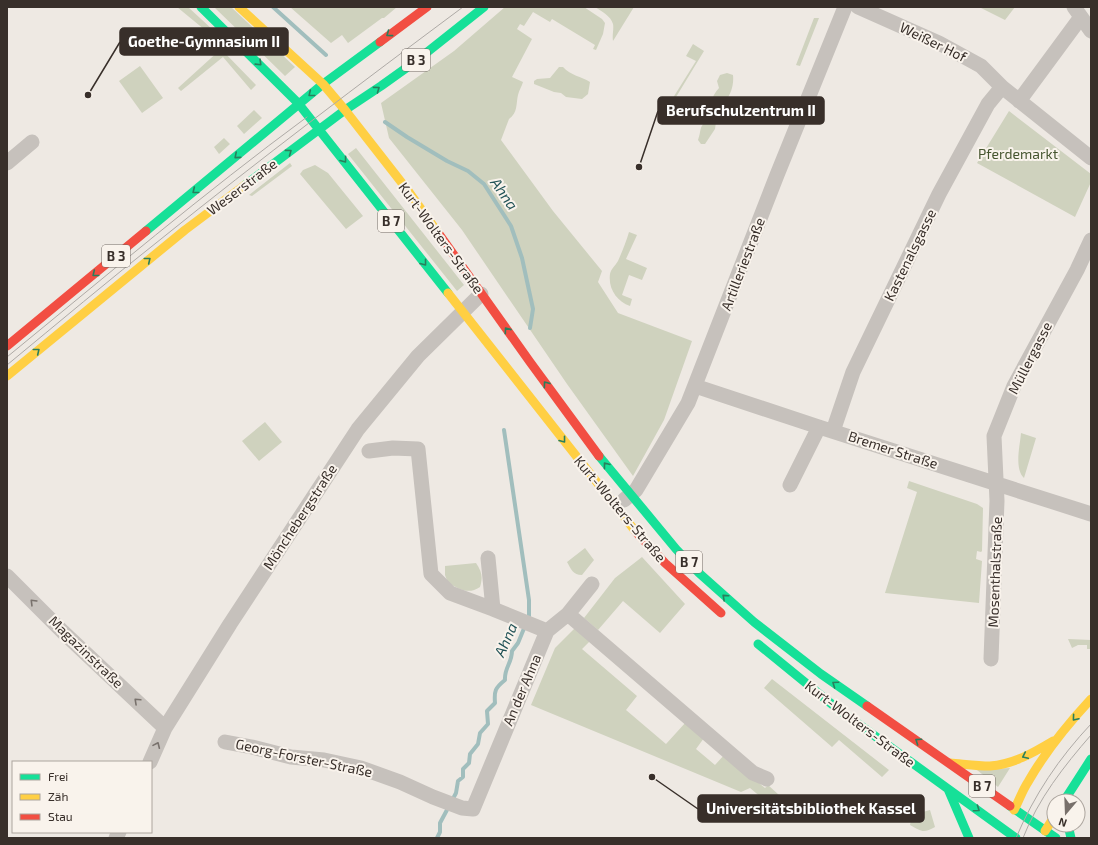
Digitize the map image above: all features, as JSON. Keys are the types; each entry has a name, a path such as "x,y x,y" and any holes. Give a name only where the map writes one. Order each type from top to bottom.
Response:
{"main road":[{"name":"B 7","path":"201,7 298,103"},
{"name":"B 7","path":"239,7 323,84"},
{"name":"Weserstraße","path":"7,346 225,166 298,103 427,7"},
{"name":"Weserstraße","path":"7,376 184,230 345,110 408,66 484,7"},
{"name":"Kurt-Wolters-Straße","path":"323,84 409,192 562,406 630,495 699,574 754,622 826,678 950,763 1008,823 1016,838"},
{"name":"Kurt-Wolters-Straße","path":"298,103 642,539 665,563 728,620"},
{"name":"Kurt-Wolters-Straße","path":"751,639 839,710 948,789 1008,823"},
{"path":"1008,823 1031,776 1059,737 1091,699"},
{"path":"950,763 978,766 997,765 1015,761 1036,751 1059,737"},
{"path":"1069,793 1091,759"},
{"path":"1073,793 1075,784"},
{"name":"B 7","path":"948,789 969,838"},
{"name":"B 7","path":"1008,823 1043,834"},
{"path":"1043,834 1056,838"}],"street":[{"name":"Artilleriestraße","path":"616,507 636,490 685,409 845,7"},
{"name":"Weißer Hof","path":"858,7 939,42 981,66 1002,87"},
{"path":"1020,101 1078,12 1091,31"},
{"path":"1002,87 1091,158"},
{"name":"Kastenalsgasse","path":"790,485 826,429 939,194 988,104 1002,87"},
{"path":"7,163 32,142"},
{"name":"Müllergasse","path":"997,484 994,436 1004,409 1014,386 1077,270 1091,240"},
{"name":"Mönchebergstraße","path":"150,761 165,728 230,624 358,429 418,356 481,294"},
{"name":"Bremer Straße","path":"695,386 1091,514"},
{"path":"370,451 393,448 418,450 431,574 450,593 547,631"},
{"name":"Mosenthalstraße","path":"991,659 996,561 997,484"},
{"path":"488,558 493,609"},
{"name":"Magazinstraße","path":"7,576 63,632 165,728"},
{"name":"An der Ahna","path":"465,808 547,631 568,614 592,584"},
{"path":"568,614 753,773 767,779"},
{"name":"Georg-Forster-Straße","path":"225,742 291,757 324,760 361,768 400,782 442,801 465,808"}],"green space":[{"path":"177,7 188,7 225,41 222,44"},
{"path":"214,7 231,7 295,67 285,76"},
{"path":"290,7 397,7 348,43 342,35 331,43"},
{"path":"505,7 584,7 602,19 605,23 603,34 596,50 593,49 595,45 552,19 550,22 533,12 524,26 520,24 517,29 532,39 512,77 523,82 518,93 514,114 509,119 501,140 553,211 602,271 598,282 618,313 692,341 664,420 633,476 567,384 462,230 389,138 381,103 454,51"},
{"path":"595,7 634,7 613,41 612,21 606,14"},
{"path":"979,7 1015,7 1005,20"},
{"path":"814,18 819,18 800,66 796,65"},
{"path":"693,44 704,51 673,102 671,101 696,61 686,56"},
{"path":"221,49 256,85 251,90 223,57 181,91 178,88"},
{"path":"140,66 163,98 142,113 119,81"},
{"path":"559,67 563,67 569,72 590,82 588,94 582,99 566,97 561,93 554,92 534,84 534,81 537,79 550,78"},
{"path":"727,73 733,75 732,89 725,102 728,109 716,122 715,129 705,144 701,144 698,140 701,128 709,119 711,102 719,88 717,81 720,75"},
{"path":"254,110 262,118 244,134 237,126"},
{"name":"Pferdemarkt","path":"1009,111 1091,174 1091,182 1075,217 977,163"},
{"path":"224,138 230,144 219,154 214,147"},
{"path":"356,148 464,285 457,291 348,154"},
{"path":"290,163 292,166 252,196 249,195"},
{"path":"315,165 328,173 363,216 346,229 300,174 303,170"},
{"path":"629,232 637,235 626,259 647,268 642,280 629,275 622,295 632,299 630,306 617,298 610,285 610,274 618,261"},
{"path":"265,422 282,442 259,461 242,441"},
{"path":"1021,433 1036,438 1024,478 1019,469 1018,463"},
{"path":"909,481 977,504 983,508 982,551 977,551 976,559 982,561 979,603 885,593 917,492 907,488"},
{"path":"585,548 594,560 582,575 579,575 573,571 567,562"},
{"path":"642,557 685,604 660,633 623,601 598,630 584,618 615,578"},
{"path":"476,563 480,569 481,575 480,587 472,591 468,591 448,583 445,575 445,566"},
{"path":"576,627 591,640 582,649 637,696 626,710 666,744 686,722 704,738 696,749 715,765 725,754 765,788 768,785 790,805 798,817 796,818 774,808 750,788 741,792 531,705 555,648"},
{"path":"1068,639 1091,640 1091,649 1087,649 1087,645 1078,645 1072,648"},
{"path":"772,679 889,770 882,777 839,740 832,747 764,688"},
{"path":"1010,768 998,787 977,770"},
{"path":"930,810 935,827 922,831 910,825 912,815"}],"waterway":[{"name":"Ahna","path":"273,7 326,55"},
{"name":"Ahna","path":"385,122 447,161 468,171 484,184 511,226 522,258 533,309 530,328"},
{"name":"Ahna","path":"504,430 529,600 528,620"},
{"name":"Ahna","path":"437,838 440,832 440,823 456,793 458,781 463,777 463,769 469,763 470,754 478,744 480,733 488,724 487,711 495,703 496,690 505,680 512,651 518,643 525,626"}],"tram line":[{"path":"7,365 122,270 236,180 463,7"},
{"path":"7,357 193,205 307,117"},
{"path":"1016,838 1023,822 1048,778 1068,750 1091,724"},
{"path":"1023,838 1044,796 1091,735"}],"traffic: fast":[{"path":"201,7 298,103 448,293"},
{"path":"245,185 345,110 416,61 484,7"},
{"path":"146,231 323,84 380,42"},
{"path":"599,456 676,549 699,573 754,622 821,674 867,706"},
{"path":"758,644 839,710 1016,838"},
{"path":"1069,793 1091,759"},
{"path":"948,789 969,838"},
{"path":"1010,806 1056,838"},
{"path":"1070,833 1071,838"}],"traffic: slow":[{"path":"239,7 323,84 409,192 439,234"},
{"path":"7,376 185,230 245,185"},
{"path":"448,293 636,532"},
{"path":"1014,810 1026,785 1049,749 1091,699"},
{"path":"950,763 985,766 999,765 1023,757 1053,741"}],"traffic: jam":[{"path":"380,42 427,7"},
{"path":"7,346 146,231"},
{"path":"439,234 599,456"},
{"path":"636,532 665,563 721,613"},
{"path":"867,706 1010,806"}],"place":[{"name":"Goethe-Gymnasium II","path":"88,95"},
{"name":"Berufschulzentrum II","path":"639,167"},
{"name":"Universitätsbibliothek Kassel","path":"652,777"}]}
